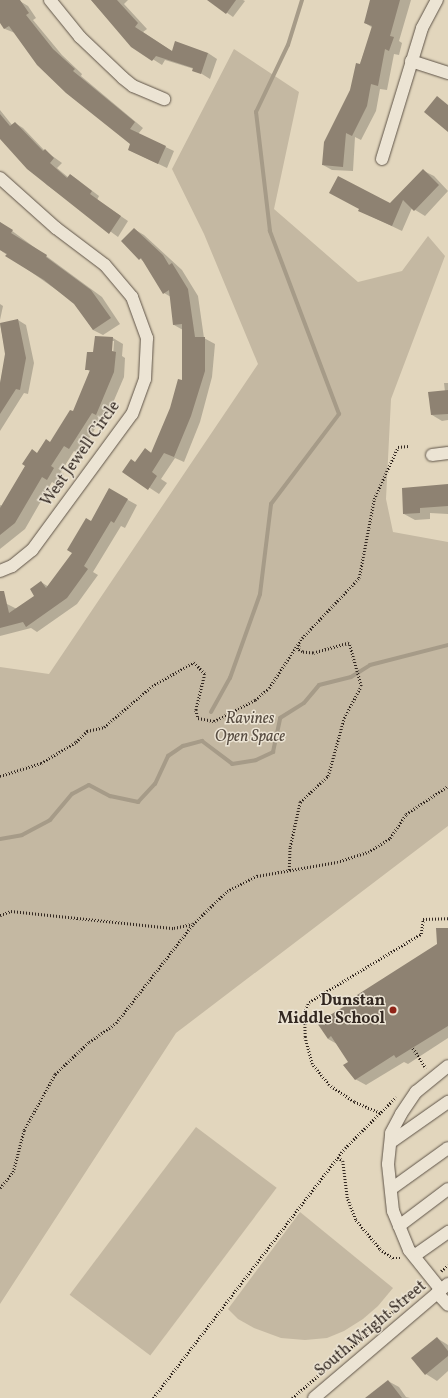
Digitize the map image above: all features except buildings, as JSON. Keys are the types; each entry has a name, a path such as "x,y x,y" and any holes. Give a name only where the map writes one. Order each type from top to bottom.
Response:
{"street":[{"path":"50,0 80,38 122,78 133,86 164,98"},
{"path":"382,159 422,28 437,0"},
{"path":"411,61 448,73"},
{"name":"West Jewell Circle","path":"0,178 56,228 105,265 132,297 147,338 145,378 132,414 32,550 12,566 0,571"},
{"path":"432,455 448,453"},
{"path":"448,1066 416,1092 401,1114 391,1133 388,1164 393,1211 408,1257 442,1289 448,1305"},
{"path":"391,1142 448,1102"},
{"path":"391,1189 448,1148"},
{"path":"399,1226 448,1189"},
{"path":"408,1257 448,1232"},
{"name":"South Wright Street","path":"320,1396 442,1289"}],"path":[{"path":"0,776 41,764 76,742 87,731 104,727 152,686 194,662 205,674 196,710 198,718 214,720 230,715 269,688 299,642 359,578 374,499 398,447 408,446"},
{"path":"289,870 290,846 300,802 314,792 328,776 344,718 360,686 349,643 313,653 302,652 298,649 299,642"},
{"path":"0,1188 13,1172 24,1130 55,1074 89,1042 116,1023 193,924 227,891 257,876 337,862 368,852 390,838 406,814 448,786"},
{"path":"0,915 11,911 174,928 193,924"},
{"path":"380,1113 354,1102 329,1085 312,1064 305,1036 304,1014 309,1002 421,934 423,920 448,918"},
{"path":"413,1048 426,1068"},
{"path":"153,1398 338,1157 396,1097"},
{"path":"338,1157 343,1161 348,1199 356,1220 380,1249 393,1258 408,1257"},
{"path":"440,1272 448,1265"},
{"path":"292,1398 424,1285"}],"green space":[{"name":"Ravines Open Space","path":"234,49 299,92 274,209 358,282 402,271 428,236 445,256 391,399 386,499 393,532 448,542 448,826 176,1033 0,1304 0,667 49,674 258,364 204,234 172,169"},
{"path":"196,1127 277,1188 150,1355 70,1295"},
{"path":"300,1212 393,1288 378,1306 363,1319 344,1331 327,1338 305,1340 281,1338 254,1328 238,1319 228,1309"}],"waterway":[{"path":"211,712 230,678 260,594 271,504 339,414 270,231 256,112 288,45 302,0"},
{"path":"0,839 22,835 50,820 72,794 89,785 110,796 138,802 155,784 168,756 183,746 202,741 232,764 256,760 273,752 280,718 304,703 319,685 351,677 370,665 448,645"}],"place":[{"name":"Dunstan Middle School","path":"393,1010"}]}
